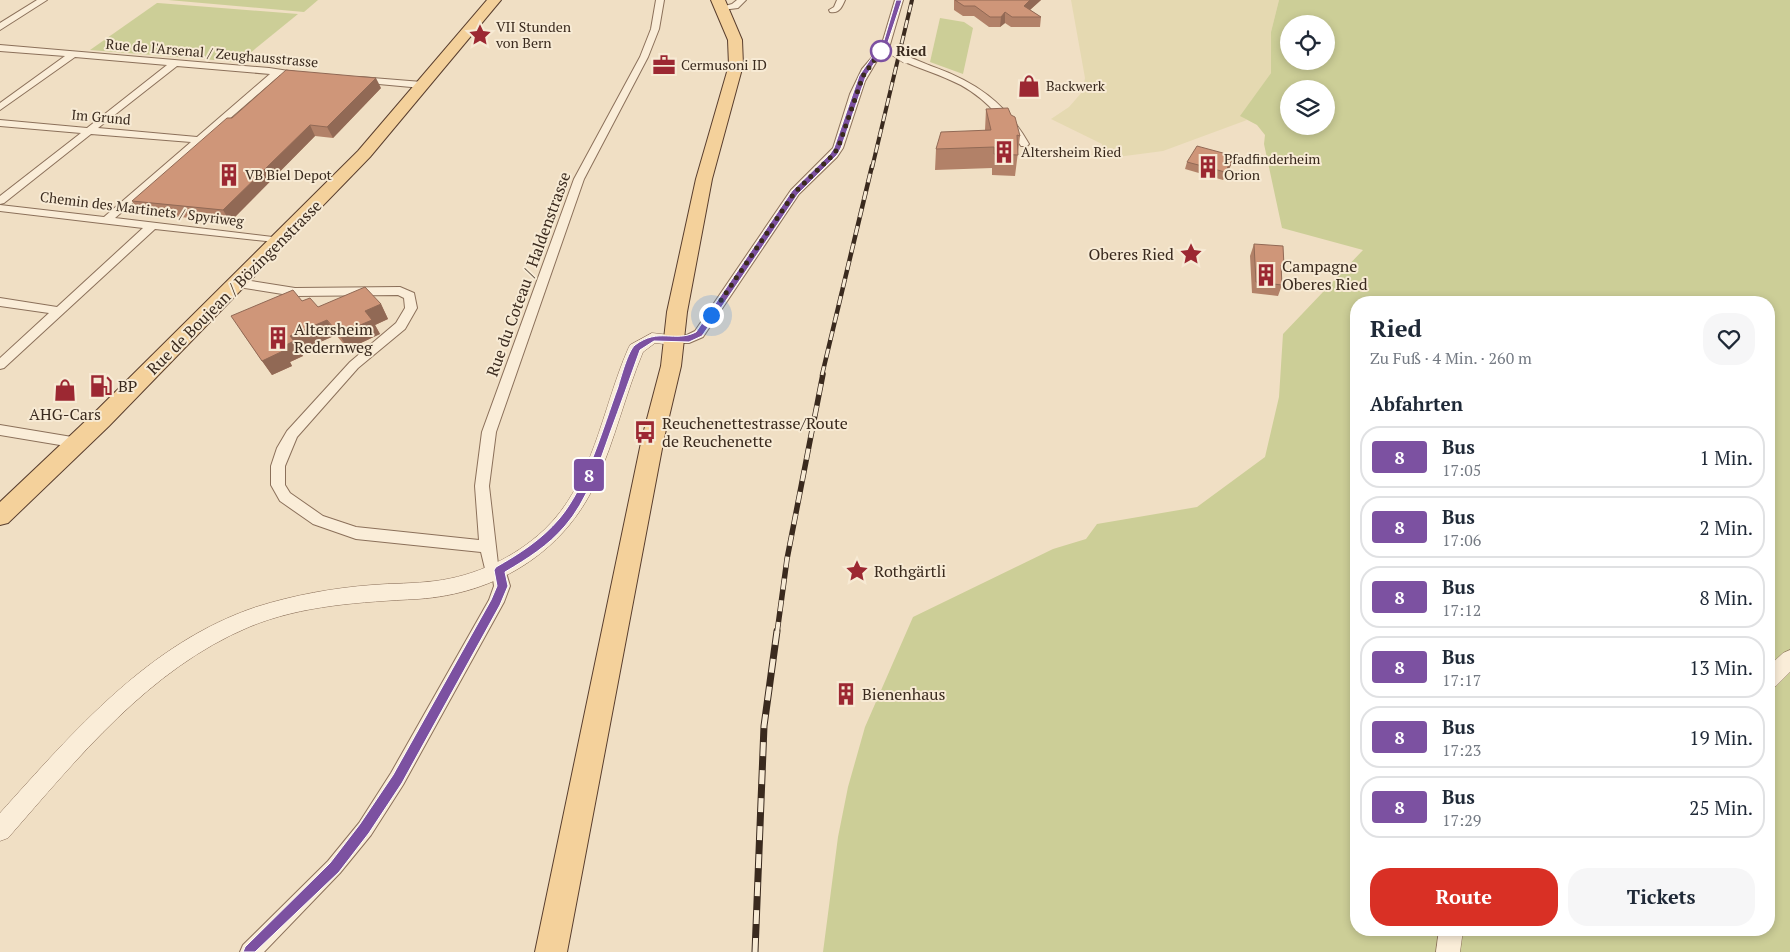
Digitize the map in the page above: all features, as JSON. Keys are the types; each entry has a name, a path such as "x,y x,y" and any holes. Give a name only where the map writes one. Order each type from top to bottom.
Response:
{"main road":[{"name":"Rue de Boujean / Bözingenstrasse","path":"0,516 78,443 281,241 364,154 494,0"},
{"path":"551,952 654,430 671,366 677,312 704,179 736,65 735,40 720,4"}],"street":[{"path":"0,27 43,0"},
{"name":"Rue du Coteau / Haldenstrasse","path":"250,952 334,868 365,828 392,787 496,602 502,586 487,547 482,486 489,432 579,179 644,58 655,29 660,0"},
{"path":"720,4 735,6 742,0"},
{"path":"833,10 838,8 841,0"},
{"path":"899,0 885,42 890,50 972,87 1014,126 1024,144"},
{"name":"Rue de l'Arsenal / Zeughausstrasse","path":"0,48 306,76"},
{"path":"0,830 98,724 136,689 188,650 227,628 267,612 296,604 364,593 437,588 496,572 524,556 547,538 563,522 576,504 595,462 636,349 652,338 689,339 699,334 795,192 838,148 863,76 874,58 890,50"},
{"path":"0,107 74,54"},
{"path":"0,201 175,63"},
{"path":"108,219 278,72"},
{"path":"354,80 422,86"},
{"name":"Im Grund","path":"0,123 200,140"},
{"name":"Chemin des Martinets / Spyriweg","path":"0,208 108,219 281,241"},
{"path":"0,365 152,226"},
{"path":"238,283 316,293 400,291 410,296 411,308 401,326 354,366 292,434 284,448 278,466 278,485 285,497 318,520 356,533 487,547"},
{"path":"0,302 59,311"},
{"path":"0,430 78,443"},
{"path":"1775,673 1790,659"},
{"path":"1448,952 1450,936"}],"shaded area":[{"path":"1071,0 1279,0 1271,32 1271,73 1241,116 1247,120 1163,151 1102,159 1102,144 1051,119 1069,107 1083,91 1085,78"}],"green space":[{"path":"168,0 318,0 304,12"},
{"path":"1279,0 1790,0 1790,952 823,952 838,837 848,787 865,727 913,617 1053,549 1086,539 1097,524 1197,507 1265,457 1279,397 1283,334 1363,250 1282,228 1264,144 1265,135 1257,125 1240,116 1271,73 1271,32"},
{"path":"157,3 298,14 239,62 90,50"},
{"path":"940,18 964,22 973,28 963,74 930,62"}],"building":[{"path":"955,0 1030,0 1024,6 1041,17 1012,17 1005,12 1001,17 990,17 975,6 964,6"},
{"name":"VB Biel Depot","path":"286,70 376,78 327,127 310,125 223,210 132,201 227,118 232,118"},
{"path":"1008,108 1011,115 1015,117 1020,136 1017,135 1018,155 994,154 994,147 936,149 941,132 991,130 986,109"},
{"path":"1197,146 1234,156 1225,172 1187,162"},
{"path":"1254,244 1283,246 1284,266 1281,265 1282,285 1256,282"},
{"path":"365,287 381,304 365,311 372,320 339,334 327,320 290,336 294,341 280,348 283,351 262,361 231,316 293,290 302,301 310,298 318,307"}],"railway":[{"path":"872,168 912,0"},
{"path":"822,375 872,166"},
{"path":"777,633 787,559 823,374"},
{"path":"755,952 764,726 777,631"}],"bus line":[{"name":"8","path":"250,952 334,868 351,848 397,779 496,602 502,586 499,570 531,552 563,522 576,504 595,462 626,372 636,349 652,338 689,339 699,334 795,192 838,148 863,76 874,58 885,48 885,42 899,0"}],"place":[{"name":"VII Stunden von Bern","path":"480,35"},
{"name":"Ried","path":"881,51"},
{"name":"Cermusoni ID","path":"664,65"},
{"name":"Backwerk","path":"1029,86"},
{"name":"Altersheim Ried","path":"1004,152"},
{"name":"Pfadfinderheim Orion","path":"1208,167"},
{"name":"VB Biel Depot","path":"229,175"},
{"name":"Oberes Ried","path":"1191,254"},
{"name":"Campagne Oberes Ried","path":"1266,275"},
{"name":"Altersheim Redernweg","path":"278,338"},
{"name":"BP","path":"101,386"},
{"name":"AHG-Cars","path":"65,390"},
{"name":"Reuchenettestrasse/Route de Reuchenette","path":"645,432"},
{"name":"Rothgärtli","path":"857,571"},
{"name":"Bienenhaus","path":"846,694"}],"route":[{"path":"711,315 795,192 838,148 863,76 874,58 881,51"}]}
